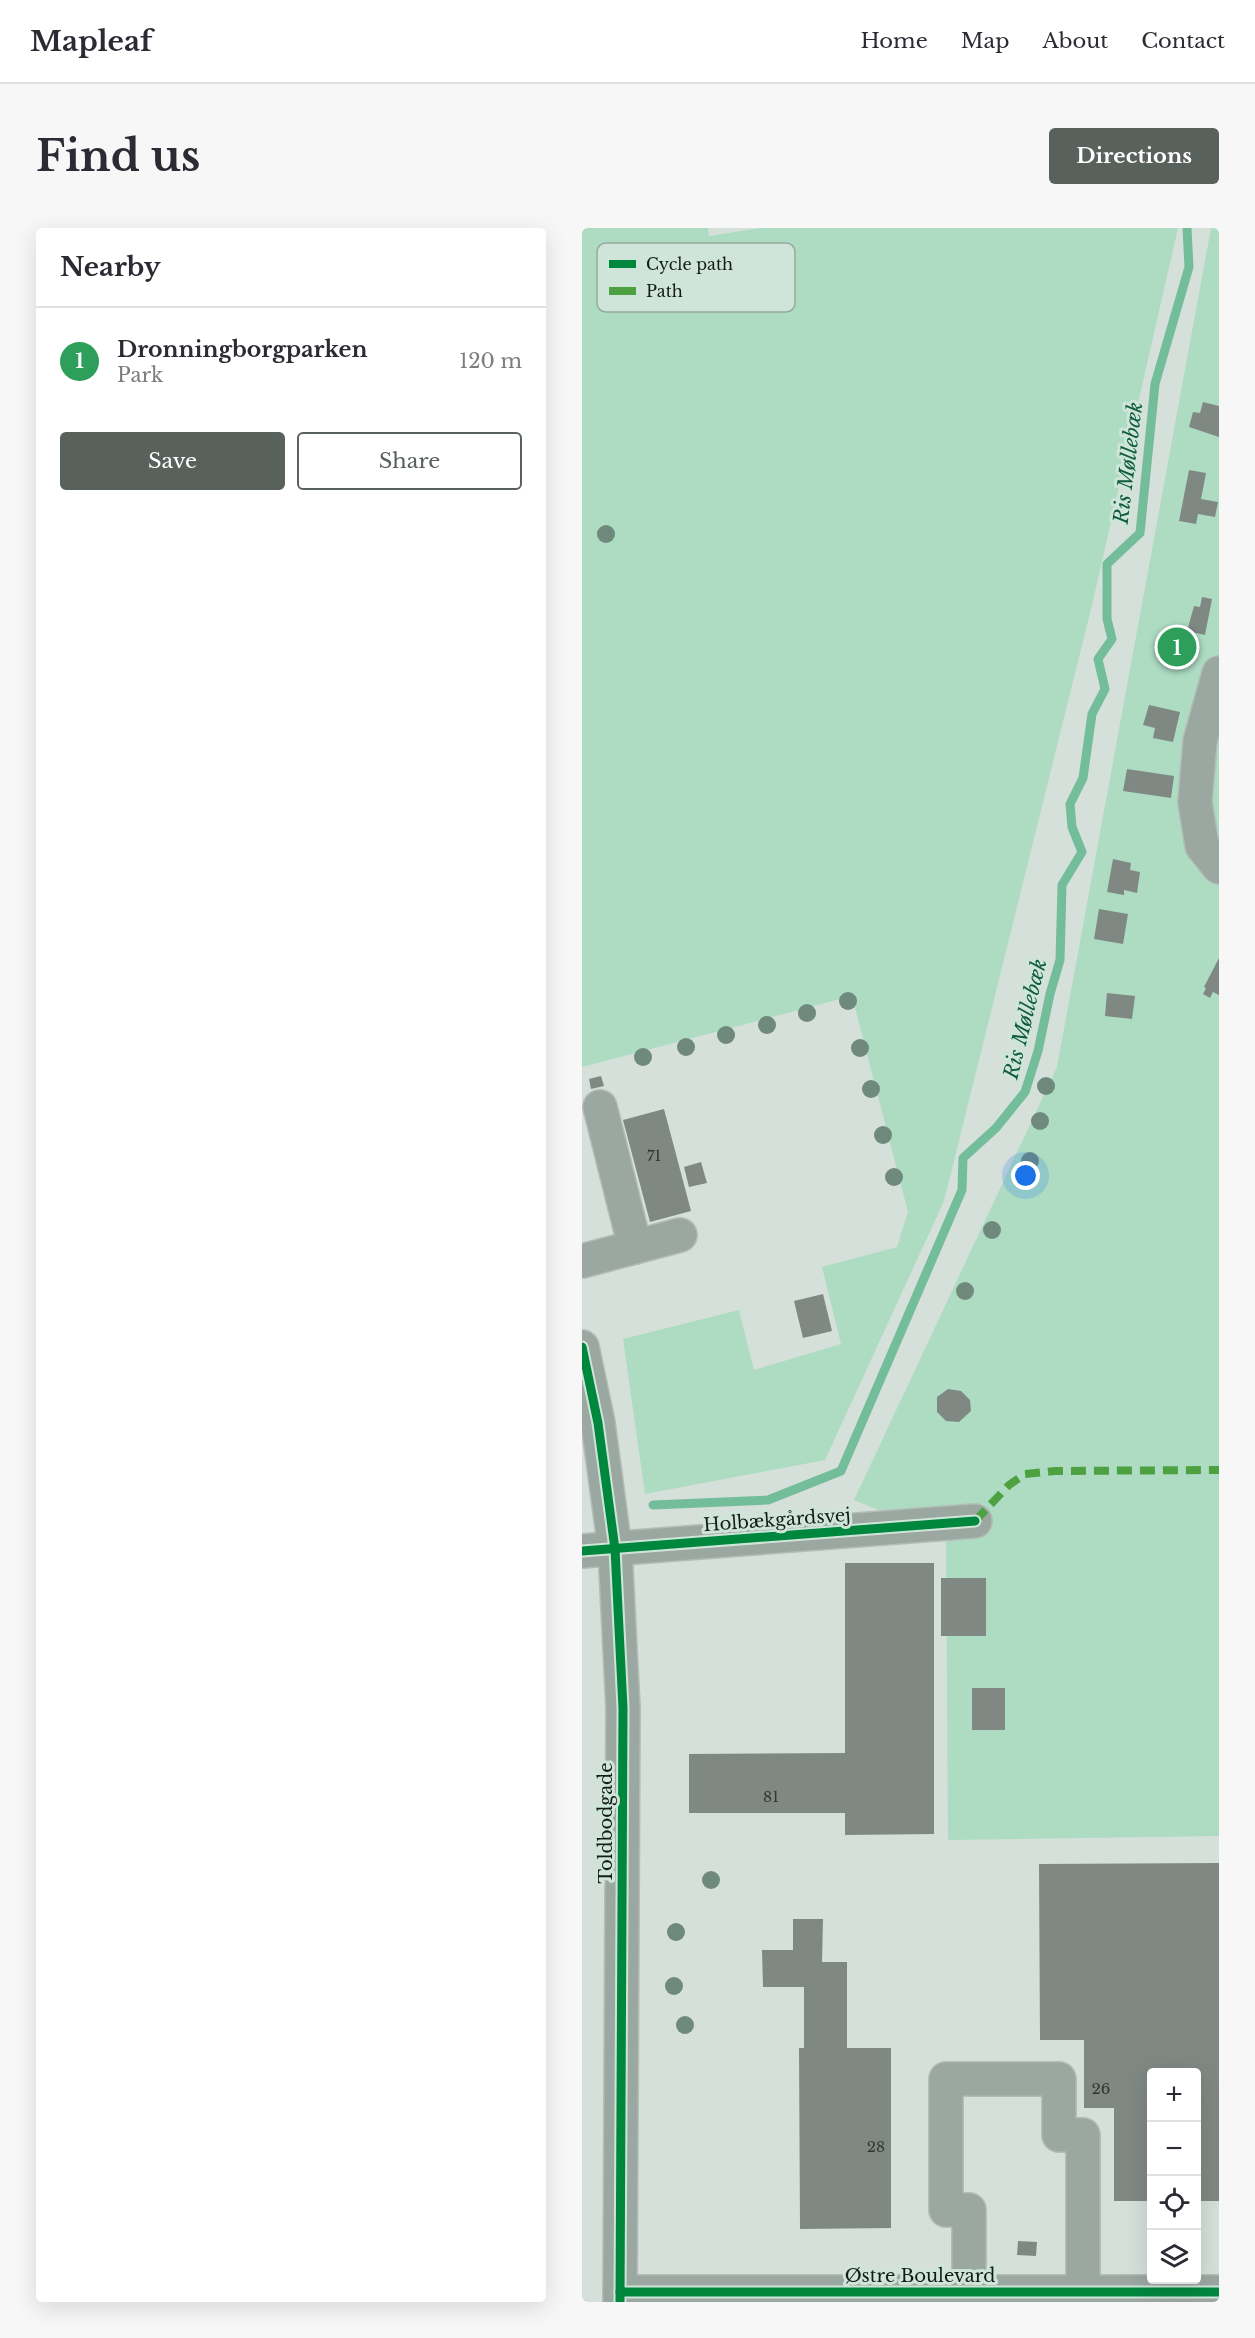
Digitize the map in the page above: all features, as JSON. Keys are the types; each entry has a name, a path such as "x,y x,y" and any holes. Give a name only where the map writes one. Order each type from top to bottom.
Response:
{"street":[{"path":"1219,673 1200,741 1195,802 1203,846 1219,867"},
{"path":"600,1107 635,1247"},
{"path":"582,1261 680,1235"},
{"name":"Toldbodgade","path":"582,1347 598,1423 615,1549 622,1708 620,2297"},
{"name":"Holbækgårdsvej","path":"582,1551 975,1521"},
{"path":"959,2296 969,2210 946,2210 946,2079 1059,2079 1059,2135 1083,2135 1083,2292"},
{"name":"Østre Boulevard","path":"620,2297 1028,2297 1083,2292 1135,2297 1219,2292"}],"green space":[{"path":"582,228 708,228 709,236 761,228 1178,228 1093,601 944,1201 825,1460 645,1494 623,1339 739,1310 754,1370 841,1344 822,1267 897,1247 908,1212 852,996 582,1067"},
{"path":"1211,228 1219,228 1219,1836 948,1840 946,1538 854,1500 1057,1067"}],"building":[{"path":"1203,402 1219,406 1219,437 1189,427 1193,412 1200,413"},
{"path":"1189,470 1206,473 1201,499 1218,502 1215,517 1198,514 1196,524 1179,521"},
{"path":"1202,597 1212,599 1205,635 1187,631 1194,606 1200,607"},
{"path":"1149,705 1180,712 1173,742 1153,738 1155,728 1143,725"},
{"path":"1127,769 1174,776 1171,798 1123,791"},
{"path":"1113,859 1131,863 1130,870 1140,872 1137,893 1124,890 1124,895 1107,892"},
{"path":"1099,909 1128,914 1123,944 1094,939"},
{"path":"1219,958 1219,995 1213,992 1210,998 1203,994 1206,988 1204,987"},
{"path":"1107,993 1135,996 1132,1019 1105,1016"},
{"path":"601,1076 604,1086 591,1089 589,1079"},
{"path":"664,1109 691,1211 650,1222 623,1120"},
{"path":"701,1162 707,1183 689,1187 684,1167"},
{"path":"823,1294 832,1331 803,1338 794,1301"},
{"path":"948,1389 961,1391 970,1400 971,1411 959,1422 946,1421 937,1412 937,1397"},
{"path":"845,1563 934,1563 934,1834 845,1835 845,1813 689,1813 689,1754 845,1753"},
{"path":"941,1578 986,1578 986,1636 941,1636"},
{"path":"972,1688 1005,1688 1005,1730 972,1730"},
{"path":"1219,1863 1219,2201 1201,2201 1201,2068 1147,2068 1147,2201 1114,2201 1114,2108 1084,2108 1084,2040 1040,2040 1039,1864"},
{"path":"793,1919 823,1919 822,1962 847,1962 847,2048 891,2048 891,2228 800,2229 799,2048 804,2048 804,1987 763,1987 762,1950 793,1950"},
{"path":"1018,2241 1037,2242 1036,2256 1017,2255"}],"waterway":[{"name":"Ris Møllebæk","path":"653,1505 768,1500 841,1471 962,1190 963,1158 996,1128 1025,1092 1038,1051 1060,960 1062,885 1082,852 1072,827 1070,804 1083,778 1092,714 1105,689 1098,659 1112,639 1107,619 1107,564 1140,533 1155,384 1189,267 1187,228"}],"marked path":[{"path":"975,1521 1009,1485 1025,1474 1055,1471 1219,1470"}],"cycle path":[{"path":"582,1347 598,1423 615,1549 623,1708 620,2302"},
{"path":"582,1551 975,1521"},
{"path":"620,2292 1219,2292"}],"place":[{"name":"Dronningborgparken","path":"1177,647"}]}
